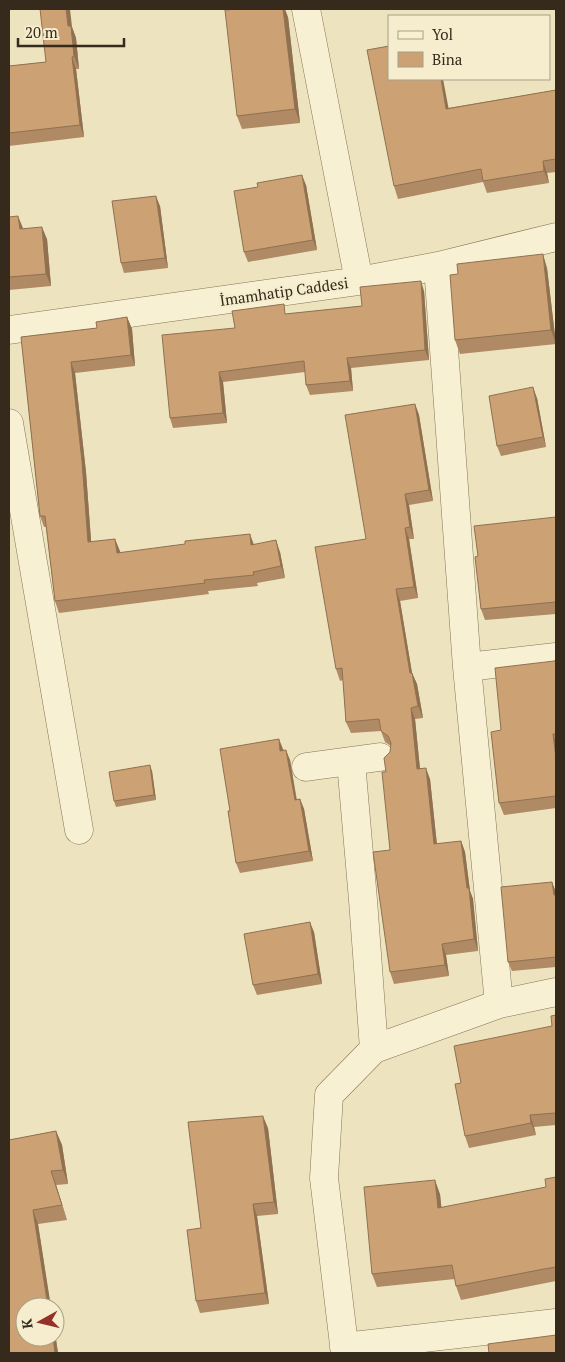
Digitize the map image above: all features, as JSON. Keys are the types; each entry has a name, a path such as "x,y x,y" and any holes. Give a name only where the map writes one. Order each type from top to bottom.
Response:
{"street":[{"path":"306,9 359,281"},
{"name":"İmamhatip Caddesi","path":"9,330 359,281 438,266 556,237"},
{"path":"438,266 467,666 499,1004"},
{"path":"9,423 79,830"},
{"path":"467,666 556,657"},
{"path":"306,767 380,757"},
{"path":"350,762 364,900 374,1049"},
{"path":"556,992 499,1004 374,1049 329,1095 324,1178 344,1350 556,1323"}],"building":[{"path":"40,9 66,9 68,26 71,26 74,56 72,57 80,125 9,133 9,66 46,62"},
{"path":"283,9 295,109 237,116 225,10"},
{"path":"388,46 388,80 441,80 446,109 556,90 556,159 543,161 544,171 483,181 481,169 394,186 367,50"},
{"path":"302,175 313,240 244,252 234,191 258,187 257,183"},
{"path":"156,196 165,258 121,263 112,201"},
{"path":"18,216 20,229 42,227 46,274 9,277 9,217"},
{"path":"543,254 551,330 455,340 450,275 458,274 457,264"},
{"path":"421,281 425,350 347,358 350,381 306,385 304,361 219,372 223,413 170,418 162,335 235,328 232,311 284,304 285,314 362,306 360,287"},
{"path":"127,317 131,355 71,362 82,461 88,542 115,539 117,553 185,544 185,541 250,534 251,545 276,540 281,566 253,572 254,575 204,580 205,583 55,601 45,516 40,516 21,337 97,328 96,322"},
{"path":"533,387 543,437 497,446 489,396"},
{"path":"415,404 429,490 405,494 410,527 405,528 414,587 396,589 410,673 412,673 418,706 411,708 417,769 426,768 434,844 461,841 467,888 469,888 474,939 442,944 445,965 390,972 373,852 390,850 382,772 386,772 384,758 390,752 391,743 388,736 381,731 379,719 346,722 342,668 336,669 315,547 366,539 345,415"},
{"path":"556,517 556,602 481,609 475,557 478,556 474,526"},
{"path":"556,660 556,734 553,734 556,758 556,796 499,803 491,732 501,730 495,668"},
{"path":"279,739 280,751 286,750 295,800 300,799 309,851 236,863 220,749"},
{"path":"150,765 154,795 114,801 109,772"},
{"path":"552,882 554,895 556,895 556,957 508,962 501,887"},
{"path":"310,922 318,974 253,985 244,934"},
{"path":"556,1015 556,1113 530,1115 531,1123 465,1136 455,1084 461,1083 454,1046 552,1026 551,1016"},
{"path":"263,1116 274,1202 253,1204 265,1293 196,1301 187,1230 201,1228 188,1122"},
{"path":"56,1131 63,1170 51,1171 62,1205 33,1210 46,1297 15,1297 15,1347 54,1347 55,1353 9,1353 9,1140"},
{"path":"556,1177 556,1267 456,1286 452,1265 372,1274 364,1187 435,1180 438,1208 546,1187 545,1179"},
{"path":"556,1335 556,1353 489,1353 488,1344"}]}
